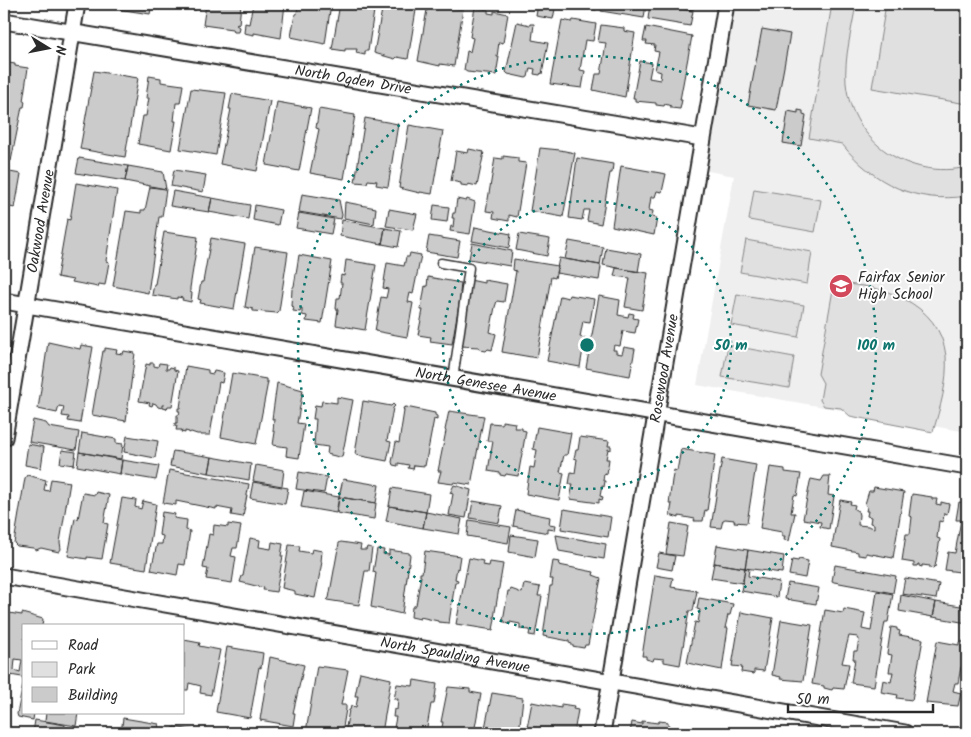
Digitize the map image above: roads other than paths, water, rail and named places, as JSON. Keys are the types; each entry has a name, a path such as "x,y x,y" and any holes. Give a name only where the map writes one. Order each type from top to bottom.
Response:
{"street":[{"name":"Oakwood Avenue","path":"4,438 77,4"},
{"name":"Rosewood Avenue","path":"602,733 726,4"},
{"name":"North Ogden Drive","path":"4,21 702,138"},
{"name":"North Genesee Avenue","path":"4,301 453,380 967,467"},
{"name":"North Spaulding Avenue","path":"4,576 905,733"}],"lane":[{"path":"441,263 469,268 453,380"}],"place":[{"name":"Fairfax Senior High School","path":"841,286"}]}
